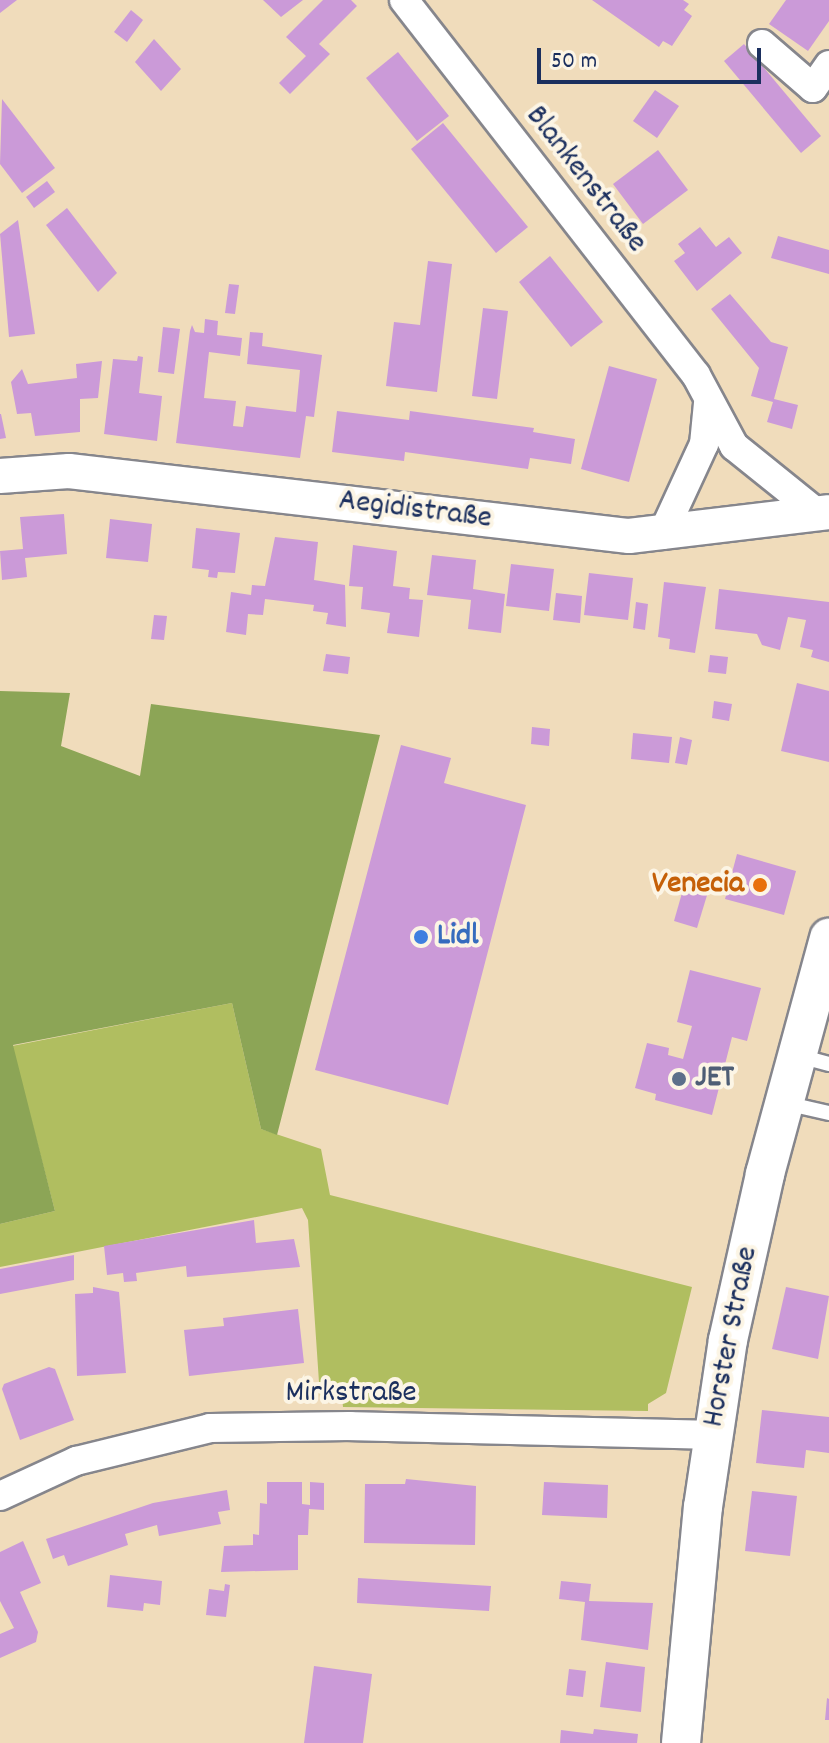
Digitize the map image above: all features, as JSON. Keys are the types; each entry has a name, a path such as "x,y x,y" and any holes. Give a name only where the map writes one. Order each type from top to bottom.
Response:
{"main road":[{"name":"Horster Straße","path":"681,1743 712,1435 728,1340 784,1103 813,1060 829,938"}],"street":[{"name":"Blankenstraße","path":"404,0 696,375 708,403 734,446 822,512"},
{"path":"762,44 813,88 829,65"},
{"path":"662,535 704,444 708,403"},
{"name":"Aegidistraße","path":"0,476 69,471 629,536 662,535 822,512"},
{"name":"Mirkstraße","path":"0,1496 76,1461 210,1428 350,1426 712,1435"}],"lane":[{"path":"784,1103 829,1113"}],"green space":[{"path":"0,691 70,693 61,746 140,776 151,704 380,735 277,1135 261,1129 232,1003 13,1045 55,1211 0,1224"},
{"path":"232,1003 261,1129 321,1149 330,1195 692,1287 666,1393 648,1404 648,1411 343,1407 342,1397 320,1397 308,1220 302,1208 0,1267 0,1224 55,1211 12,1046"}],"building":[{"path":"0,0 17,0 0,13"},
{"path":"263,0 303,0 281,17"},
{"path":"323,0 351,0 357,6 319,44 330,54 290,94 279,83 306,56 286,37"},
{"path":"592,0 683,0 689,4 684,10 692,16 672,46 663,41 659,47"},
{"path":"786,0 829,0 829,21 808,51 769,24"},
{"path":"131,10 143,20 127,42 114,32"},
{"path":"154,39 181,69 161,91 135,62"},
{"path":"744,44 821,136 801,153 724,61"},
{"path":"398,52 449,116 417,141 366,78"},
{"path":"655,90 679,106 657,138 633,121"},
{"path":"2,99 55,168 22,193 0,164"},
{"path":"443,123 528,227 496,253 411,149"},
{"path":"658,150 688,190 643,224 613,184"},
{"path":"47,181 55,192 34,208 26,197"},
{"path":"67,208 117,273 98,292 46,225"},
{"path":"18,220 35,334 9,337 0,234"},
{"path":"700,227 716,247 729,237 742,253 697,291 674,261 685,253 678,244"},
{"path":"778,236 829,250 829,274 771,258"},
{"path":"550,256 603,322 571,347 519,282"},
{"path":"428,261 452,264 437,392 386,386 394,322 420,325"},
{"path":"229,284 239,285 235,314 225,313"},
{"path":"730,294 771,342 788,347 774,399 798,405 792,429 767,422 773,402 751,396 759,368 711,309"},
{"path":"483,308 508,311 497,399 472,396"},
{"path":"205,319 218,321 217,335 242,338 240,356 209,352 204,398 236,401 233,426 243,427 246,406 296,412 300,370 247,364 250,332 263,333 262,346 322,355 314,417 306,416 300,458 176,443 190,331 192,325 195,332 204,333"},
{"path":"163,327 180,329 174,374 158,372"},
{"path":"138,356 143,357 139,393 162,396 157,441 104,434 113,359 137,361"},
{"path":"102,361 98,398 80,399 80,432 35,436 31,413 17,414 11,382 22,369 28,384 77,378 76,364"},
{"path":"609,366 657,379 629,482 581,469"},
{"path":"337,411 409,420 410,411 534,428 533,432 575,439 571,464 530,458 528,469 405,452 404,461 332,452"},
{"path":"0,414 6,438 0,439"},
{"path":"64,514 67,554 25,558 27,577 2,580 0,551 23,549 20,517"},
{"path":"110,519 152,524 148,562 106,558"},
{"path":"196,528 240,533 235,573 218,572 217,578 208,577 209,570 192,568"},
{"path":"275,537 318,542 314,580 345,585 346,627 326,624 328,613 313,611 314,605 265,599 263,615 248,614 246,635 226,632 231,592 251,595 252,585 265,586"},
{"path":"353,545 397,551 393,586 410,588 409,599 423,600 419,637 387,633 390,613 361,609 363,587 349,586"},
{"path":"432,555 476,560 473,589 505,594 501,633 468,629 471,600 427,595"},
{"path":"511,564 554,569 549,611 506,606"},
{"path":"589,573 633,578 628,620 584,615"},
{"path":"664,582 706,587 695,653 669,649 670,639 658,637"},
{"path":"719,589 829,602 829,662 811,657 813,650 800,647 806,620 788,617 780,650 762,645 757,634 715,629"},
{"path":"556,593 582,596 580,623 553,620"},
{"path":"636,602 648,604 645,630 633,628"},
{"path":"154,615 167,616 164,640 151,639"},
{"path":"326,654 350,657 348,674 323,671"},
{"path":"710,655 728,657 726,674 708,672"},
{"path":"797,683 829,691 829,762 781,751"},
{"path":"714,701 732,704 729,721 712,718"},
{"path":"532,727 550,729 549,746 531,744"},
{"path":"633,733 672,737 669,763 631,759"},
{"path":"680,737 692,740 687,765 675,763"},
{"name":"Lidl","path":"401,745 451,758 444,783 526,805 448,1105 315,1070"},
{"name":"Venecia","path":"737,854 796,871 784,915 725,899"},
{"path":"688,872 712,879 697,928 674,921"},
{"path":"690,970 761,988 747,1041 732,1037 712,1115 655,1100 656,1094 635,1088 647,1043 669,1048 668,1055 683,1059 692,1026 677,1022"},
{"path":"254,1220 256,1243 294,1239 300,1267 187,1277 186,1266 136,1273 137,1281 124,1282 123,1273 107,1275 104,1246"},
{"path":"74,1255 74,1280 0,1294 0,1269"},
{"path":"93,1287 119,1292 126,1373 77,1376 75,1294 93,1293"},
{"path":"786,1287 829,1296 818,1359 772,1349"},
{"path":"298,1309 304,1363 189,1376 184,1330 224,1326 223,1318"},
{"path":"49,1367 55,1369 74,1420 20,1440 2,1389 4,1384"},
{"path":"762,1410 829,1417 829,1453 806,1450 804,1468 756,1463"},
{"path":"406,1479 476,1486 475,1545 364,1543 365,1484 405,1484"},
{"path":"267,1482 302,1482 302,1504 310,1505 310,1482 324,1483 324,1510 309,1509 308,1535 298,1535 298,1570 221,1572 224,1546 253,1545 253,1534 259,1535 260,1503 267,1504"},
{"path":"544,1482 608,1485 607,1518 542,1515"},
{"path":"227,1490 230,1510 218,1512 221,1524 159,1536 157,1525 125,1534 128,1545 68,1566 64,1555 53,1559 46,1539 153,1503"},
{"path":"752,1491 797,1496 790,1556 745,1551"},
{"path":"23,1541 41,1583 20,1592 38,1632 36,1642 0,1658 0,1634 14,1628 0,1601 0,1552"},
{"path":"110,1575 162,1581 160,1605 144,1603 143,1611 107,1607"},
{"path":"358,1578 491,1586 489,1611 357,1603"},
{"path":"561,1581 591,1584 589,1601 653,1603 648,1650 581,1640 585,1602 559,1599"},
{"path":"225,1584 230,1585 226,1617 206,1615 209,1589 224,1591"},
{"path":"606,1662 645,1667 641,1712 600,1707"},
{"path":"314,1666 372,1674 363,1743 304,1743"},
{"path":"569,1669 586,1671 583,1697 566,1695"},
{"path":"827,1698 829,1720 825,1720"},
{"path":"594,1729 638,1734 637,1743 560,1743 561,1730 593,1734"}],"place":[{"name":"Venecia","path":"760,885"},
{"name":"Lidl","path":"421,937"},
{"name":"JET","path":"679,1079"}]}
